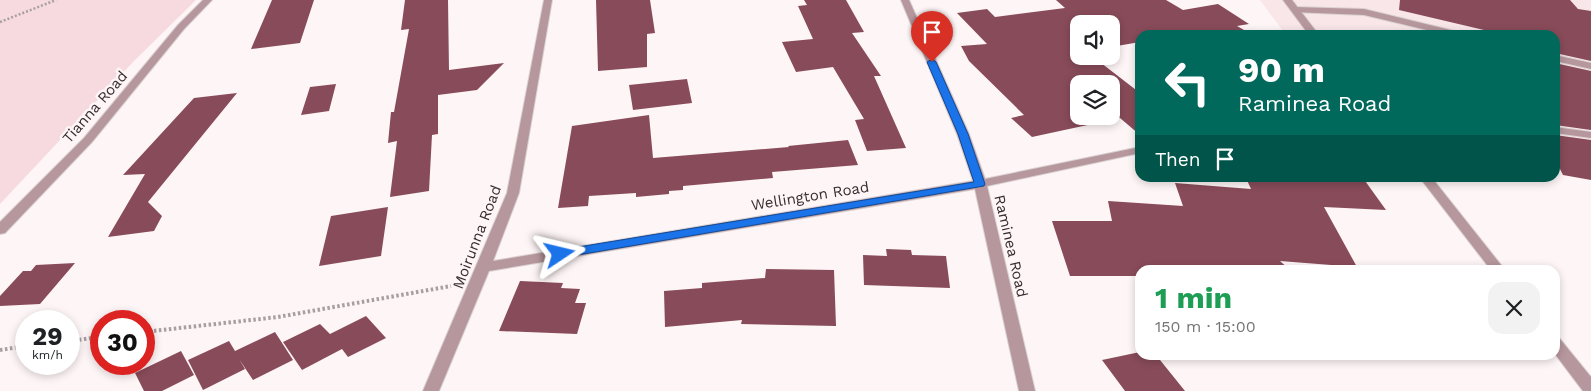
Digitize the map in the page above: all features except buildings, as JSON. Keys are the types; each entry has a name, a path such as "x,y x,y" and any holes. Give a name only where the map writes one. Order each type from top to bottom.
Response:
{"street":[{"name":"Tianna Road","path":"0,230 88,140 181,27 208,0"},
{"name":"Moirunna Road","path":"431,391 514,193 548,0"},
{"name":"Raminea Road","path":"905,0 963,134 980,184 1027,391"},
{"path":"1288,0 1310,30"},
{"path":"1295,10 1364,12 1439,30"},
{"path":"1560,59 1591,66"},
{"path":"1560,131 1591,135"},
{"name":"Wellington Road","path":"484,266 980,184 1135,151"},
{"path":"1429,182 1494,265"},
{"path":"1560,349 1591,389"}],"path":[{"path":"0,22 56,0"},
{"path":"155,331 278,317 478,281"},
{"path":"0,350 15,348"}],"shaded area":[{"path":"0,0 196,0 134,61 0,204"},
{"path":"1260,0 1591,0 1591,149 1560,145 1560,30 1282,30"}],"route":[{"path":"560,254 980,184 963,134 932,62"}]}
